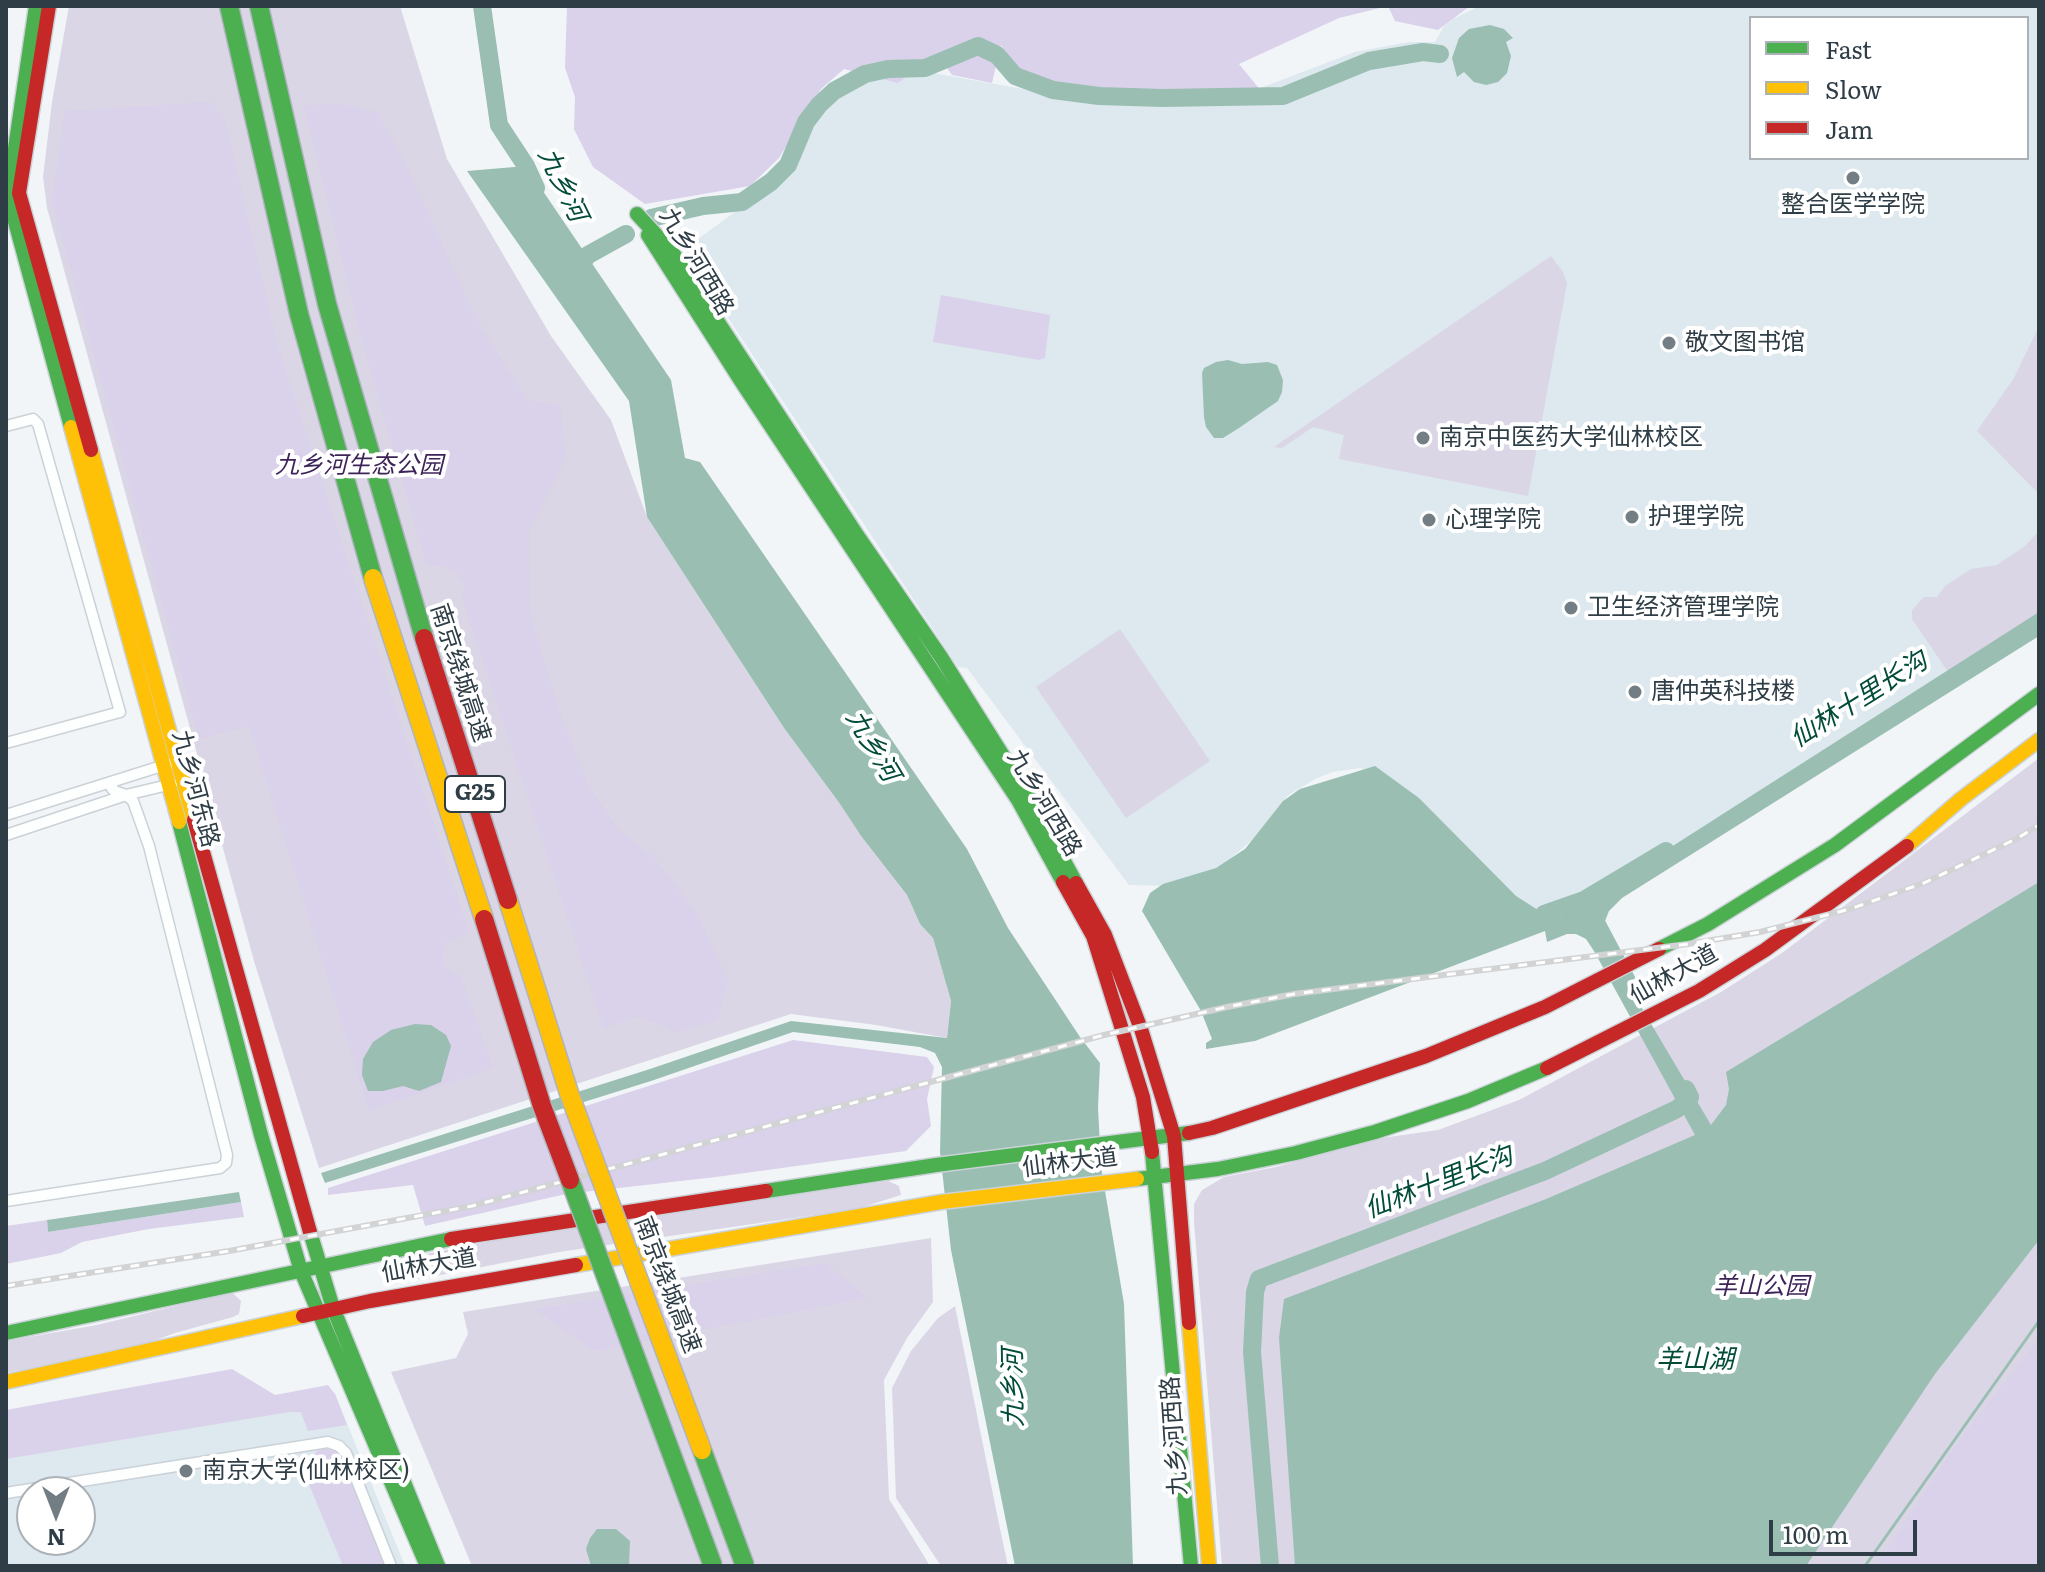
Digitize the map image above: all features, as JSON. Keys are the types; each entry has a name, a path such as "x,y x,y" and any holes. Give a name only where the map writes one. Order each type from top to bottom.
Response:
{"main road":[{"name":"九乡河东路","path":"36,6 11,195 310,1268 427,1566"},
{"name":"九乡河东路","path":"11,195 49,6"},
{"name":"G25","path":"229,6 299,314 380,602 542,1106 713,1566"},
{"name":"南京绕城高速","path":"259,6 327,304 408,591 569,1093 745,1566"},
{"name":"九乡河西路","path":"1191,1566 1151,1139 1143,1097 1093,936 1018,800 741,381 637,214 673,253 857,535 941,657 1027,794 1105,935 1141,1029 1174,1136 1209,1566"},
{"name":"仙林大道","path":"6,1333 425,1243 936,1165 1174,1136 1212,1128 1426,1056 1545,1007 1708,924 1790,875 2039,694"},
{"name":"仙林大道","path":"6,1382 325,1310 941,1202 1178,1175 1296,1153 1375,1132 1544,1070 1699,991 1765,950 1898,854 1961,799 2039,740"},
{"name":"九乡河东路","path":"325,1310 438,1566"}],"street":[{"path":"6,426 33,419 38,424 120,712 6,743"},
{"path":"6,815 171,764"},
{"path":"6,1201 220,1168 226,1163 227,1155 149,846 133,801 114,791 111,787 114,781"},
{"path":"6,835 126,795 176,783"},
{"path":"6,1493 328,1442 346,1453 391,1566"}],"shaded area":[{"path":"567,6 1388,6 1339,18 1239,64 1262,92 1089,89 1035,80 1017,70 1001,45 992,83 952,75 944,64 908,75 898,83 844,69 821,89 779,158 750,186 645,204 593,167 574,129 575,97 565,68"},
{"path":"1388,6 1470,6 1438,30 1395,21"},
{"name":"南京中医药大学仙林校区","path":"1480,6 2039,6 2039,621 1553,921 1545,922 1374,772 1360,768 1317,778 1287,796 1253,839 1222,866 1177,886 1129,885 967,668 958,667 686,254 686,248 751,200 785,164 816,107 845,83 927,72 1080,99 1242,95 1355,52 1409,42 1435,42 1444,26"},
{"path":"211,102 226,124 278,347 469,933 447,942 443,965 461,977 493,1068 369,1110 249,726 199,739 52,201 65,111"},
{"path":"336,103 377,112 407,166 474,315 527,400 560,405 566,458 529,531 530,614 559,710 589,787 618,829 653,857 697,913 728,981 717,1020 674,1033 662,1025 636,1017 604,1028 463,601 464,583 455,571 442,566 427,566 361,338 304,106"},
{"path":"941,295 1050,315 1045,358 1039,360 933,342"},
{"path":"793,1040 927,1057 934,1067 927,1099 931,1126 906,1151 566,1194 425,1226 413,1185 328,1195 328,1188"},
{"path":"241,1202 244,1217 149,1229 82,1242 61,1253 6,1264 6,1226 47,1220 48,1232"},
{"path":"825,1263 867,1298 594,1351 535,1309"},
{"path":"2039,1339 2039,1566 1877,1566 1953,1449"},
{"path":"232,1369 275,1395 328,1385 335,1394 347,1425 308,1431 301,1412 289,1412 6,1459 6,1410"},
{"name":"南京大学(仙林校区)","path":"335,1394 405,1566 6,1566 6,1449"},
{"path":"321,1447 338,1452 344,1461 386,1566 343,1566 303,1470 315,1464 315,1453"}],"green space":[{"name":"九乡河生态公园","path":"69,6 400,6 447,159 551,336 611,420 647,517 784,728 907,895 920,924 933,938 951,1001 947,1038 791,1014 319,1168 254,961 47,208 43,177"},
{"path":"1551,256 1567,283 1528,496 1339,459 1344,435 1313,427 1282,448 1274,447"},
{"path":"2039,326 2039,494 1977,431 2014,378"},
{"path":"2039,531 2039,634 1957,685 1912,619 1912,610 1924,597 1937,597 1945,586 1971,569 1997,565 2025,546"},
{"path":"1120,629 1210,761 1126,818 1036,687"},
{"name":"羊山湖","path":"2039,758 2039,1566 1222,1566 1194,1222 1194,1204 1202,1190 1224,1177 1276,1167 1382,1138 1438,1130 1519,1100 1721,992 1782,953"},
{"path":"888,1181 899,1186 901,1195 857,1209 559,1252 394,1284 384,1274 390,1261 554,1229"},
{"path":"931,1238 933,1302 907,1338 884,1380 889,1499 930,1566 472,1566 391,1372 456,1358 468,1334 463,1312"},
{"path":"229,1293 241,1301 239,1314 233,1317 137,1347 6,1373 6,1341 97,1325"},
{"path":"955,1306 1008,1566 941,1566 896,1498 892,1388 911,1351 938,1318"}],"water":[{"path":"1490,25 1504,29 1513,38 1506,42 1511,56 1507,73 1498,82 1486,85 1474,82 1464,72 1457,77 1452,58 1459,38 1469,29"},
{"path":"526,166 671,380 685,458 700,462 967,849 1008,928 1100,1063 1098,1107 1101,1167 1124,1304 1133,1566 1015,1566 951,1250 940,1152 942,1067 935,1053 920,1047 793,1032 651,1081 325,1183 321,1173 791,1021 947,1038 951,1001 933,938 920,924 907,895 784,728 647,517 629,401 467,171"},
{"path":"1228,360 1242,364 1268,362 1277,365 1283,380 1282,392 1278,401 1239,428 1223,438 1214,438 1206,427 1204,417 1202,373 1204,368 1216,362"},
{"name":"羊山湖","path":"2039,612 2039,636 1622,898 1609,911 1605,921 1608,951 1711,1125 1726,1105 1729,1089 1726,1072 2039,882 2039,1240 1935,1374 1806,1566 1295,1566 1279,1338 1284,1299 1546,1199 1695,1135 1594,951 1586,939 1576,934 1547,942 1545,931 1255,1041 1206,1049 1206,1043 1212,1039 1201,1011 1142,911 1150,893 1163,884 1216,868 1245,849 1283,801 1300,789 1375,766 1419,798 1516,896 1552,919 1560,918"},
{"path":"415,1024 431,1025 446,1035 451,1046 441,1082 419,1091 403,1086 368,1091 362,1075 363,1059 373,1042 391,1030"},
{"path":"239,1192 241,1202 48,1232 47,1220"},
{"path":"597,1529 616,1529 630,1541 629,1566 591,1566 586,1549"}],"waterway":[{"name":"九乡河","path":"482,6 499,125 526,166 536,188"},
{"path":"651,218 703,206 742,202 771,182 788,165 806,122 834,91 865,74 888,69 925,68 978,46 997,55 1015,76 1053,90 1099,96 1162,98 1283,96 1369,61 1423,52 1440,54"},
{"path":"575,272 588,255 626,234"},
{"name":"仙林十里长沟","path":"1544,914 1584,900 1666,851"},
{"name":"仙林十里长沟","path":"1584,900 1637,1000"},
{"name":"仙林十里长沟","path":"1270,1566 1252,1352 1255,1292 1259,1279 1545,1171 1677,1109 1690,1097 1686,1089"},
{"path":"1865,1566 2039,1321"}],"railway":[{"path":"6,1286 229,1251 472,1206 1104,1035 1227,1007 1294,994 1760,932 1850,909 1924,883 2039,825"}],"traffic: fast":[{"path":"36,6 8,196 71,427"},
{"path":"229,6 299,314 373,578"},
{"path":"259,6 327,304 424,638"},
{"path":"637,214 673,253 857,535 941,657 1027,794 1076,883"},
{"path":"648,235 1018,800 1063,882"},
{"path":"1659,949 1708,924 1835,845 2039,694"},
{"path":"179,822 261,1135 301,1271 427,1566"},
{"path":"1137,1179 1218,1169 1375,1132 1468,1101 1547,1068"},
{"path":"766,1191 936,1165 1189,1133"},
{"path":"1152,1152 1191,1566"},
{"path":"570,1180 713,1566"},
{"path":"310,1232 333,1308 438,1566"},
{"path":"6,1333 451,1239"},
{"path":"702,1450 745,1566"}],"traffic: slow":[{"path":"71,427 179,822"},
{"path":"91,450 194,820"},
{"path":"373,578 484,919"},
{"path":"1907,846 1961,799 2039,740"},
{"path":"508,900 569,1093 702,1450"},
{"path":"576,1265 941,1202 1137,1179"},
{"path":"6,1382 303,1316"},
{"path":"1189,1323 1209,1566"}],"traffic: jam":[{"path":"49,6 19,193 91,450"},
{"path":"424,638 508,900"},
{"path":"194,820 310,1232"},
{"path":"1547,1068 1699,991 1765,950 1907,846"},
{"path":"1063,882 1093,936 1143,1097 1152,1152"},
{"path":"1076,883 1105,935 1141,1029 1174,1136 1189,1323"},
{"path":"484,919 542,1106 570,1180"},
{"path":"1189,1133 1426,1056 1545,1007 1659,949"},
{"path":"451,1239 766,1191"},
{"path":"303,1316 370,1301 576,1265"}],"place":[{"name":"整合医学学院","path":"1853,178"},
{"name":"敬文图书馆","path":"1669,343"},
{"name":"南京中医药大学仙林校区","path":"1423,438"},
{"name":"护理学院","path":"1632,517"},
{"name":"心理学院","path":"1429,520"},
{"name":"卫生经济管理学院","path":"1571,608"},
{"name":"唐仲英科技楼","path":"1635,692"},
{"name":"南京大学(仙林校区)","path":"186,1471"}],"park label":[{"name":"羊山公园","path":"1761,1287"}]}
